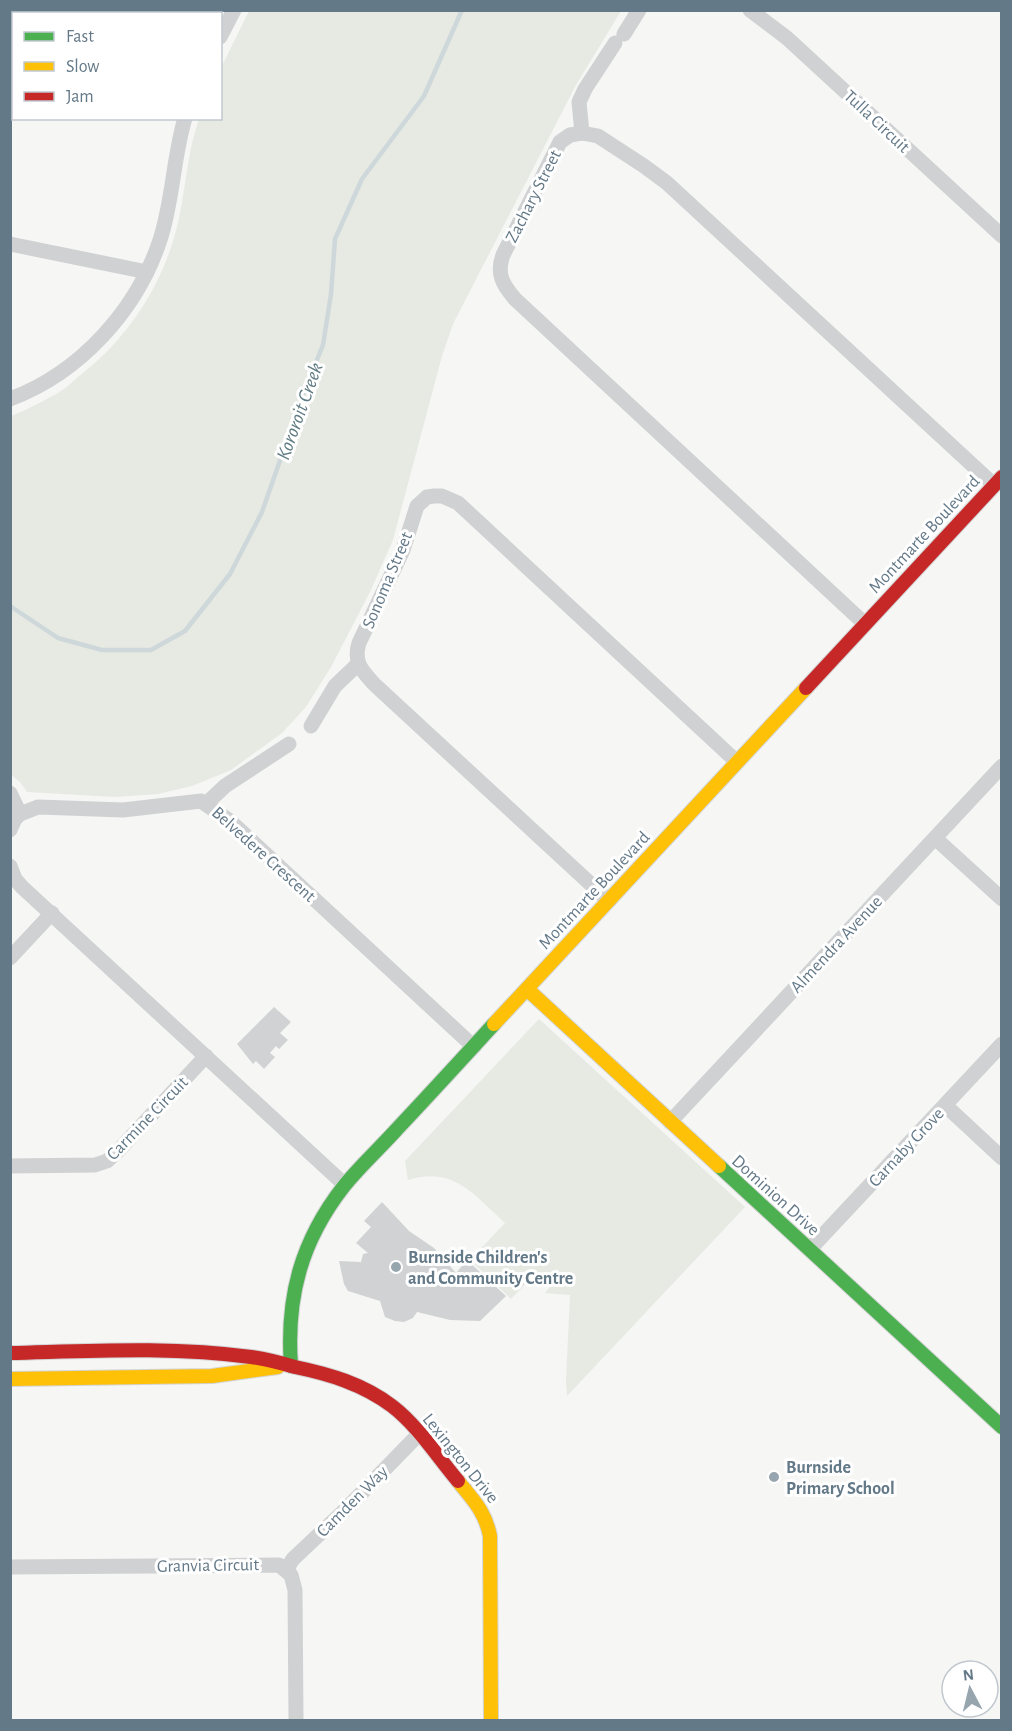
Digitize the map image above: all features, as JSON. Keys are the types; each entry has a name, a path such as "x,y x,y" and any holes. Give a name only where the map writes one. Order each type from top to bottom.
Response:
{"street":[{"path":"222,33 234,10"},
{"path":"639,10 585,88 579,102 582,133 598,136 667,183 998,481"},
{"name":"Tulla Circuit","path":"750,10 787,38 1002,236"},
{"path":"10,399 45,383 83,356 119,317 147,272 160,239 184,120"},
{"name":"Zachary Street","path":"582,133 570,135 560,142 499,266 501,280 505,287 515,300 865,624"},
{"path":"10,244 147,272"},
{"name":"Montmarte Boulevard","path":"291,1365 291,1311 301,1260 320,1220 345,1185 998,481"},
{"name":"Sonoma Street","path":"358,664 359,643 403,550 417,506 427,497 442,496 452,499 466,510 737,762"},
{"path":"310,726 335,686 358,664 374,684 609,901"},
{"path":"207,803 225,786 289,744"},
{"name":"Almendra Avenue","path":"670,1122 1002,766"},
{"path":"10,793 20,814 10,830"},
{"name":"Belvedere Crescent","path":"20,814 38,807 123,810 197,800 207,803 230,821 474,1047"},
{"path":"935,838 1002,899"},
{"path":"10,866 15,879 22,887 345,1185"},
{"path":"10,958 52,913"},
{"name":"Dominion Drive","path":"527,989 1002,1427"},
{"name":"Carnaby Grove","path":"810,1250 1002,1044"},
{"name":"Carmine Circuit","path":"10,1166 101,1164 118,1151 206,1056"},
{"path":"945,1105 1002,1158"},
{"name":"Lexington Drive","path":"10,1353 179,1351 268,1359 321,1372 362,1387 393,1406 470,1495 487,1521 490,1536 491,1720"},
{"name":"Lexington Drive","path":"10,1379 212,1376 291,1365"},
{"name":"Camden Way","path":"286,1570 293,1559 344,1511 419,1434"},
{"name":"Granvia Circuit","path":"10,1567 279,1565 291,1575 295,1590 296,1720"}],"shaded area":[{"path":"249,11 621,11 576,85 453,324 442,356 393,540 370,592 331,667 306,707 282,733 231,770 192,786 158,794 115,797 27,792 10,774 11,416 59,392 95,363 126,330 151,293 161,274 176,231 191,146 199,120 222,120 222,66"},
{"path":"539,1019 745,1207 567,1396 570,1295 545,1293 553,1283 544,1275 540,1278 535,1274 511,1299 470,1260 505,1223 473,1193 451,1180 424,1177 408,1180 405,1161"}],"building":[{"path":"274,1007 291,1022 280,1033 288,1040 279,1049 276,1046 270,1053 275,1057 264,1069 256,1061 253,1064 237,1044"},
{"name":"Burnside Children's and Community Centre","path":"382,1202 409,1231 434,1248 456,1273 467,1260 506,1296 480,1321 450,1320 417,1312 413,1318 404,1322 385,1317 380,1301 348,1291 344,1284 339,1261 361,1262 363,1254 368,1253 356,1243 371,1227 364,1221"}],"waterway":[{"name":"Kororoit Creek","path":"10,606 58,638 102,650 151,650 185,631 230,574 262,512 305,389 323,345 331,294 335,239 362,179 424,96 462,10"}],"traffic: fast":[{"path":"291,1366 291,1316 294,1293 307,1249 329,1207 357,1171 494,1024"},
{"path":"719,1166 1002,1427"}],"traffic: slow":[{"path":"494,1024 806,688"},
{"path":"527,989 719,1166"},
{"path":"10,1379 212,1376 278,1367"},
{"path":"458,1481 482,1513 490,1536 491,1720"}],"traffic: jam":[{"path":"806,688 1002,477"},
{"path":"10,1353 191,1351 257,1358 320,1373 358,1386 392,1406 418,1431 458,1481"}],"place":[{"name":"Burnside Children's and Community Centre","path":"396,1267"},
{"name":"Burnside Primary School","path":"774,1477"}]}
